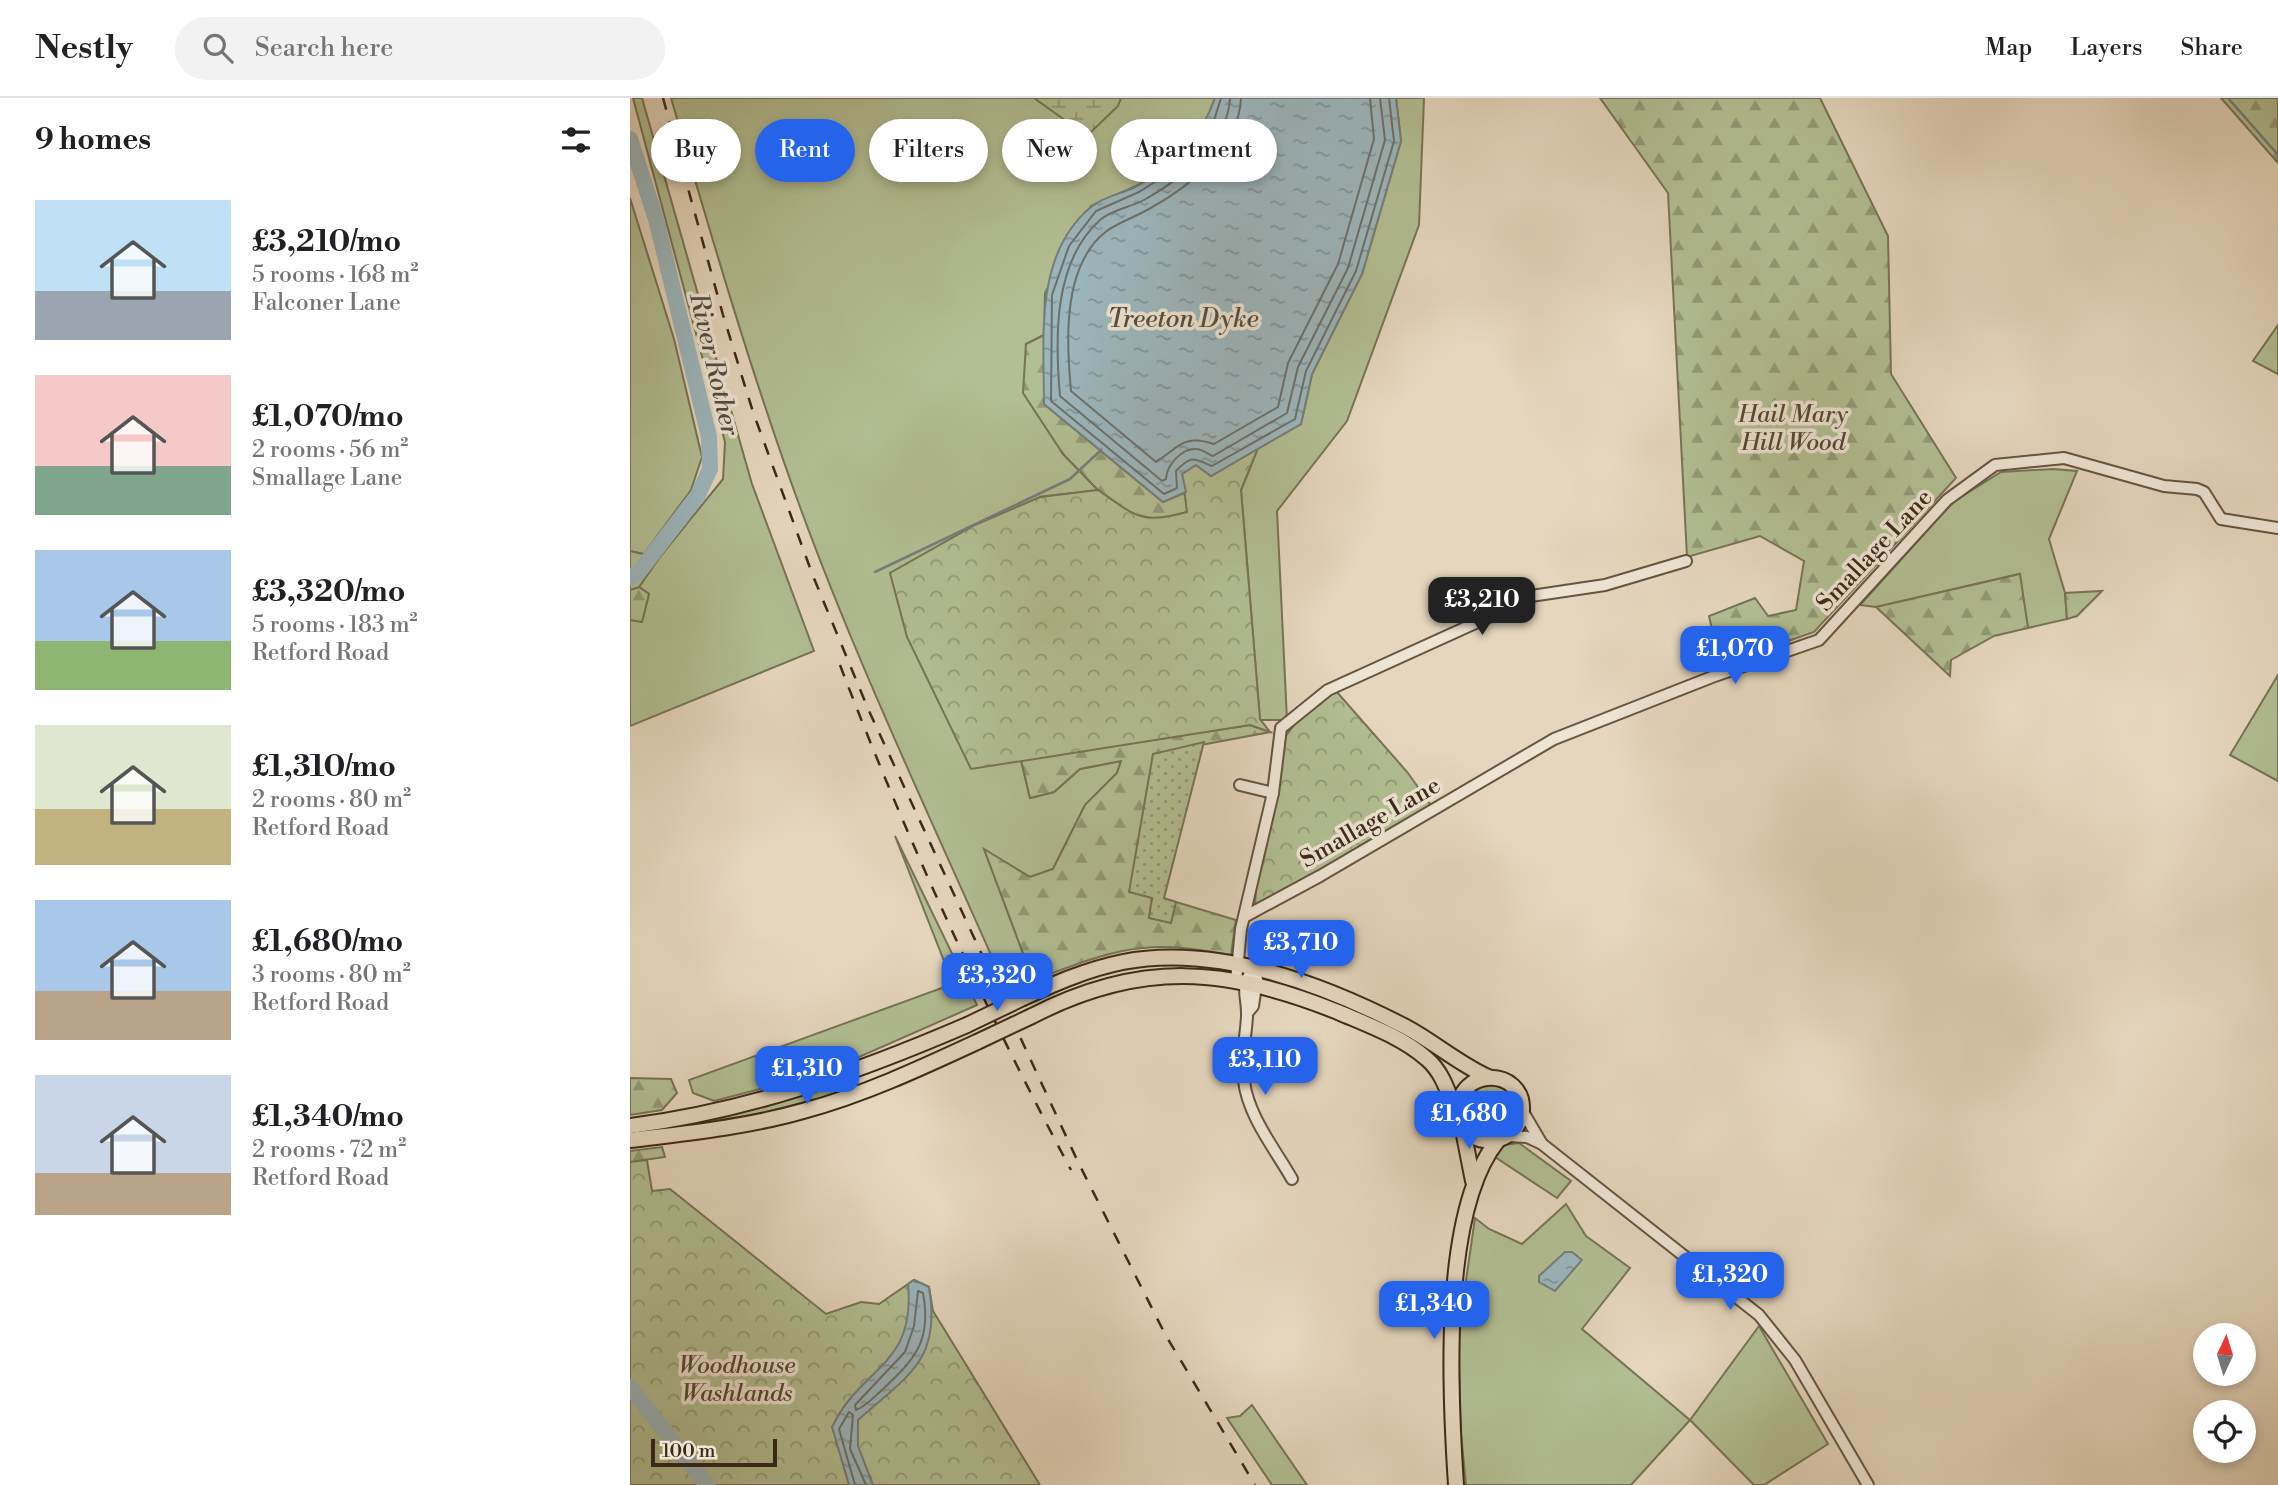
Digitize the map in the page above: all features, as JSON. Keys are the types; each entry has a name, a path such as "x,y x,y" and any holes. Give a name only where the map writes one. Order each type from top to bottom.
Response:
{"main road":[{"path":"630,1126 728,1109 807,1088 967,1025 1069,977 1135,961 1174,958 1246,977 1319,989 1373,1011 1488,1077 1512,1086 1521,1101 1522,1110 1515,1129 1486,1155 1473,1182 1459,1262 1452,1325 1450,1388 1457,1485"},
{"path":"630,1140 697,1132 803,1111 915,1070 1084,992 1136,978 1192,975 1246,977 1333,1010 1413,1047 1443,1075 1460,1119 1473,1137 1503,1138"},
{"path":"1473,1182 1458,1104 1471,1083 1488,1077"}],"street":[{"name":"Smallage Lane","path":"1244,917 1320,876 1554,739 1712,677 1819,640 1947,500 1995,465 2064,458 2164,486 2197,489 2208,499 2221,519 2278,528"},
{"path":"1293,1179 1252,1109 1244,1082 1242,1047 1248,1012 1253,1006 1246,977 1244,917 1273,793 1280,730 1328,690 1491,616 1524,597 1605,585 1686,561"},
{"path":"1240,785 1273,793"},
{"path":"1522,1110 1542,1144"},
{"path":"1503,1138 1527,1137 1542,1144 1759,1315 1796,1360 1868,1485"}],"green space":[{"path":"633,98 642,98 651,130 651,165"},
{"path":"671,98 1215,98 1208,119 1111,119 1111,182 1142,182 1091,206 1045,293 1044,335 1026,344 1063,454 1098,490 1040,497 971,768 1021,760 1030,798 1054,792 1080,769 1121,761 1117,773 1085,805 1053,869 1030,877 985,851 1033,980 1006,989 848,629 800,507 765,406 696,182 741,182 741,119 677,119"},
{"path":"1034,98 1121,98 1118,106 1097,126 1097,119 1063,119"},
{"path":"1396,98 1424,98 1419,225 1347,421 1277,511 1287,720 1260,720 1241,490 1258,448 1301,424 1312,374 1362,274 1401,141"},
{"name":"Hail Mary Hill Wood","path":"1600,98 1820,98 1888,236 1891,374 1956,478 1814,632 1720,665 1709,616 1755,598 1768,616 1796,610 1804,561 1760,536 1687,557 1668,193"},
{"path":"2221,98 2278,98 2278,163"},
{"path":"655,182 666,182 752,484 814,651 630,726 630,620 642,621 649,594 639,587 723,479 725,442"},
{"path":"630,198 674,339 702,457 691,490 644,554 630,551"},
{"path":"2278,325 2278,374 2253,361"},
{"path":"1044,335 1044,404 1163,502 1186,492 1187,512 1157,520 1131,513 1098,490 1063,454 1023,393 1026,344"},
{"path":"1258,448 1241,490 1260,719 1270,732 1250,725 971,769 907,637 890,573 975,525 1040,497 1098,490 1139,516 1159,518 1187,512 1182,474 1196,465 1211,476"},
{"path":"2053,469 2077,471 2049,539 2065,593 2067,619 2028,628 2019,574 1876,607 1860,605 1953,502 2001,472"},
{"path":"630,551 659,558 639,587 630,590"},
{"path":"2020,574 2028,628 1994,636 1951,660 1950,676 1876,607"},
{"path":"639,587 649,594 642,622 630,620 630,590"},
{"path":"2102,591 2077,616 2067,619 2065,593"},
{"path":"2278,675 2278,781 2230,755"},
{"path":"1336,691 1408,773 1432,807 1255,906 1256,889 1278,793 1285,737 1298,720"},
{"path":"1250,725 1270,732 1153,754 1152,898 1149,918 1171,922 1176,902 1236,920 1231,955 1176,948 1129,950 1033,980 984,849 1030,877 1053,869 1085,805 1117,773 1121,761 1080,769 1054,792 1030,798 1021,760"},
{"path":"1204,742 1164,898 1176,902 1171,923 1149,918 1152,898 1129,892 1153,754"},
{"path":"895,836 977,1005 825,1072 714,1101 693,1093 689,1080 953,984"},
{"path":"630,1078 671,1079 677,1093 662,1110 630,1115"},
{"path":"833,1084 836,1091 833,1095 750,1116 699,1122"},
{"path":"1490,1084 1507,1092 1515,1109 1507,1126 1490,1134 1473,1126 1465,1109 1473,1092"},
{"path":"1519,1143 1571,1181 1557,1198 1495,1157 1504,1145"},
{"path":"662,1147 665,1157 630,1162 630,1151"},
{"name":"Woodhouse Washlands","path":"647,1160 652,1191 670,1189 826,1314 861,1302 879,1304 914,1280 929,1287 933,1311 1040,1485 630,1485 630,1162"},
{"path":"1566,1204 1586,1236 1630,1268 1582,1329 1690,1420 1631,1485 1466,1485 1461,1433 1458,1336 1475,1218 1489,1229 1522,1244"},
{"path":"1759,1326 1828,1444 1764,1485 1754,1485 1690,1420"},
{"path":"1252,1405 1307,1485 1272,1485 1227,1418 1240,1416"}],"water":[{"name":"Treeton Dyke","path":"1215,98 1396,98 1401,141 1362,274 1312,374 1301,424 1211,476 1196,465 1182,474 1186,492 1163,502 1044,404 1046,298 1060,248 1073,226 1091,207 1106,198 1144,182 1277,182 1277,119 1206,119"},
{"path":"1565,1252 1572,1252 1582,1260 1555,1291 1539,1282 1539,1276"},
{"path":"914,1280 929,1287 932,1312 925,1350 917,1365 905,1378 858,1420 858,1446 873,1485 849,1485 832,1427 857,1391 895,1350 904,1333 908,1311 908,1284"}],"waterway":[{"path":"2228,98 2278,155"},
{"name":"River Rother","path":"630,139 656,219 709,437 710,469 698,495 639,572 630,578"},
{"path":"875,572 1070,479 1101,450"},
{"name":"River Rother","path":"630,1387 707,1485"}],"railway":[{"path":"663,98 723,315 753,412 813,576 869,711 1078,1162 1165,1334 1255,1485"},
{"path":"840,665 919,858 1007,1047 1071,1170"}]}
